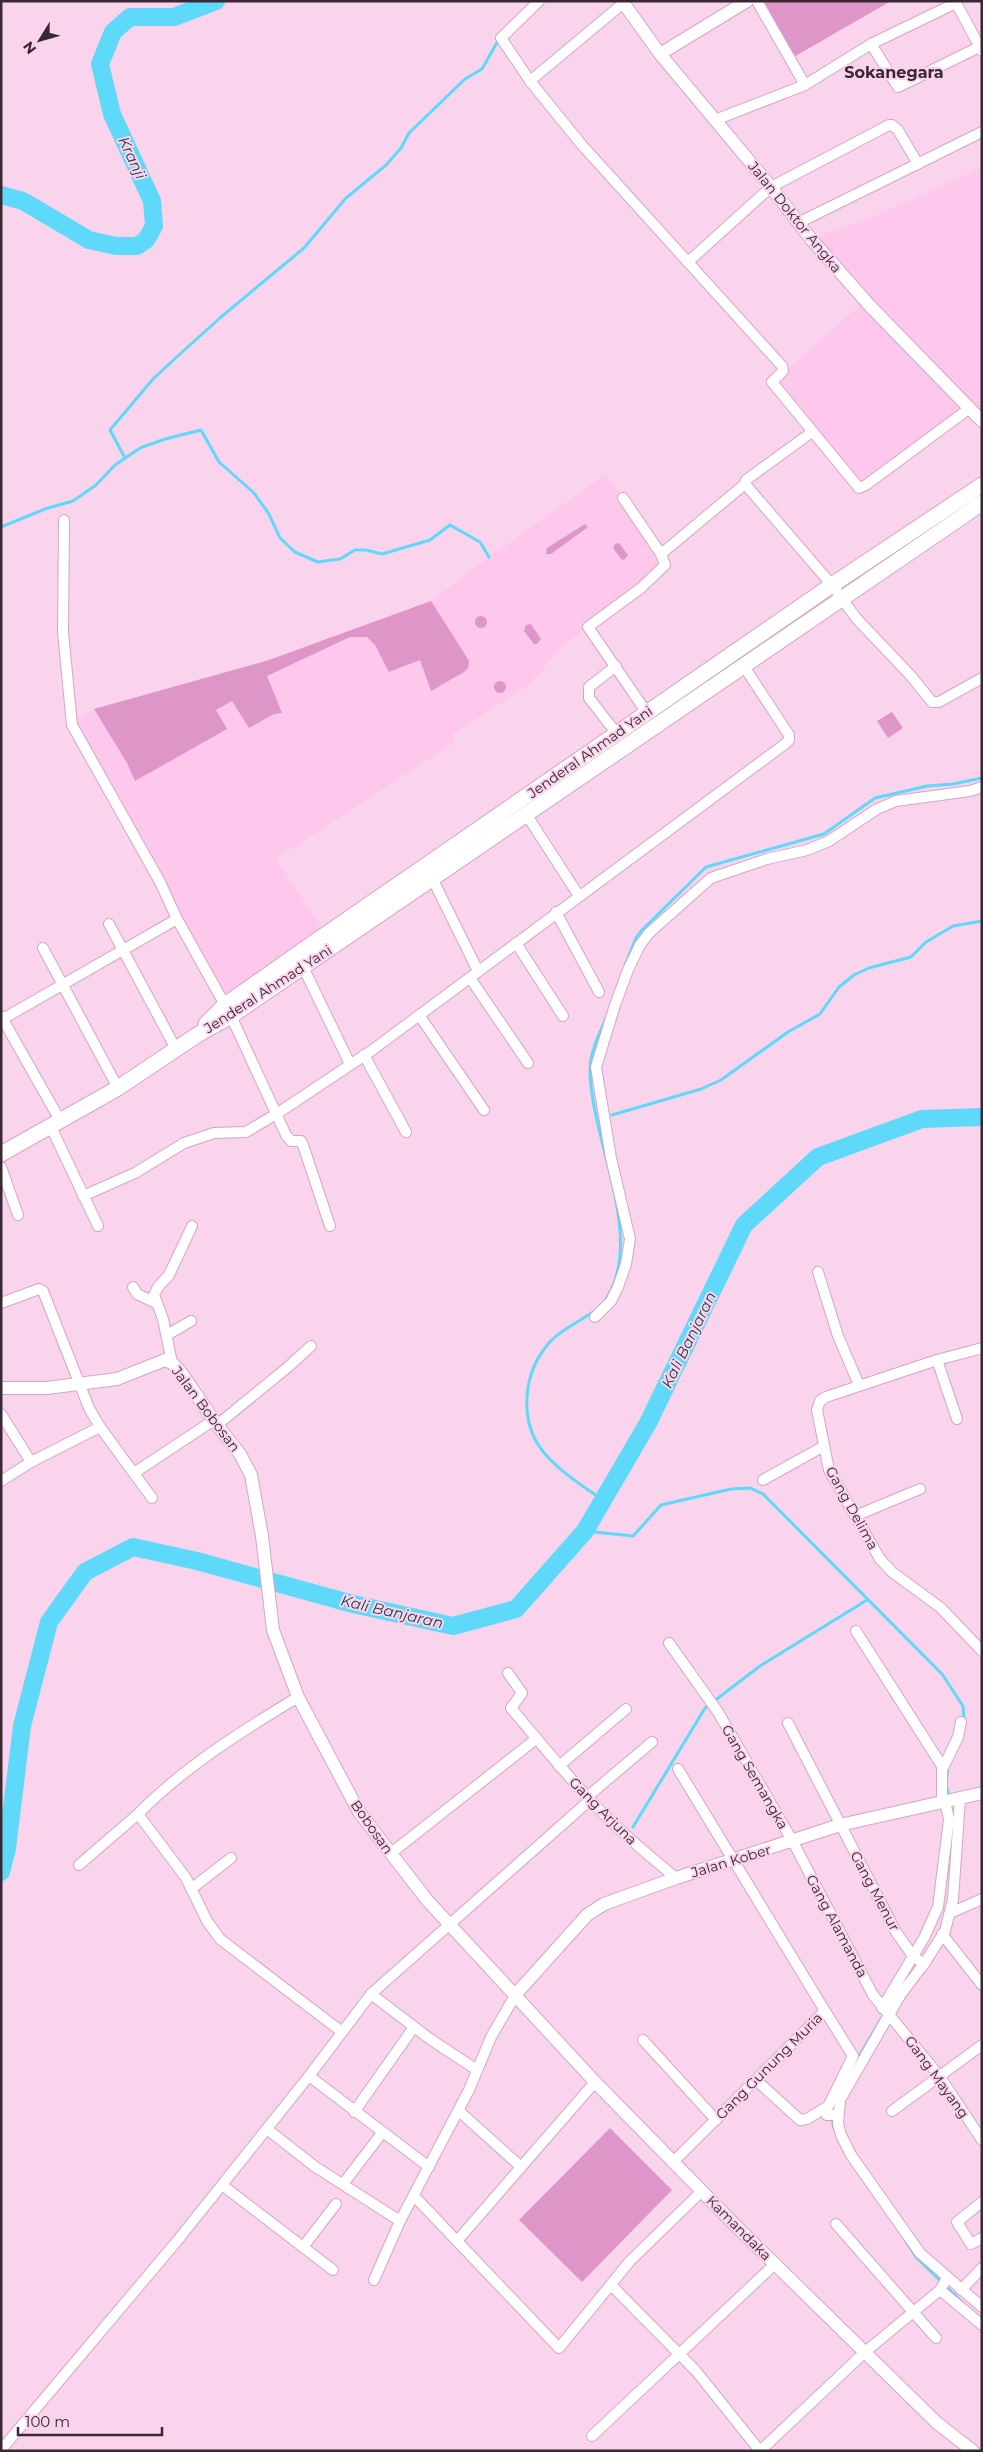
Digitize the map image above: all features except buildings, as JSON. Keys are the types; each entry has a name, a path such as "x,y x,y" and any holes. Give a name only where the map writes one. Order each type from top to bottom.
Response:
{"main road":[{"name":"Jenderal Ahmad Yani","path":"1,1154 118,1088 197,1035 228,1010 715,675 832,584 982,485"},
{"name":"Jenderal Ahmad Yani","path":"228,1010 303,967 526,814 605,751 617,734 647,713 715,675 743,665 982,503"}],"street":[{"path":"539,1 501,38 530,81 581,144 784,368 772,382 812,432 861,488 970,408"},
{"path":"660,54 747,1"},
{"path":"757,1 805,85"},
{"path":"530,81 623,2"},
{"name":"Jalan Doktor Angka","path":"623,2 660,54 771,187 798,223 874,310 982,421"},
{"path":"715,120 805,85 871,44 958,2 981,49 898,87 871,44"},
{"path":"688,262 771,187 892,125 898,130 918,164"},
{"path":"798,223 982,132"},
{"path":"661,554 745,484 746,480 812,432"},
{"path":"745,484 832,584 840,598 932,702 939,702 982,678"},
{"path":"623,498 661,554 665,565 641,588 588,627 647,713"},
{"path":"64,520 63,632 72,725 160,882 177,919 228,1010 278,1113 289,1140 301,1141 330,1226"},
{"path":"83,1196 136,1173 184,1144 214,1133 246,1132 278,1113 364,1055 474,975 789,740 789,735 743,665"},
{"path":"616,666 589,687 588,692 589,698 617,734"},
{"path":"595,1317 611,1301 618,1287 626,1264 630,1239 600,1100 596,1067 598,1054 628,970 649,933 702,884 729,870 807,850 829,841 877,809 896,800 954,794 982,787"},
{"path":"526,814 579,896"},
{"path":"432,878 474,975 528,1063"},
{"path":"556,912 599,992"},
{"path":"98,1226 83,1196 56,1124 2,1018 177,919"},
{"path":"109,924 121,951 176,1049"},
{"path":"516,943 563,1016"},
{"path":"43,948 118,1088"},
{"path":"303,967 350,1064"},
{"path":"419,1015 484,1110"},
{"path":"364,1055 406,1132"},
{"path":"1,1168 18,1215"},
{"path":"172,1363 167,1335 154,1295 158,1287 169,1275 192,1226"},
{"path":"818,1272 858,1386"},
{"path":"133,1287 137,1294 156,1303"},
{"path":"1,1303 30,1290 39,1288 43,1291 89,1408 100,1427 152,1498"},
{"path":"167,1335 192,1321"},
{"path":"134,1473 215,1423 288,1368 311,1346"},
{"name":"Gang Delima","path":"982,1348 937,1360 858,1386 820,1401 818,1410 829,1470 880,1559 892,1572 941,1608 982,1651"},
{"path":"937,1360 957,1419"},
{"name":"Jalan Bobosan","path":"1,1388 47,1388 117,1379 161,1361 172,1363 240,1454 251,1474 262,1536 273,1630"},
{"path":"1,1414 31,1462"},
{"path":"1,1481 31,1462 100,1427"},
{"path":"763,1480 824,1446"},
{"path":"855,1516 920,1489"},
{"name":"Bobosan","path":"273,1630 298,1697 359,1812 427,1900 516,1994"},
{"path":"756,2080 800,2120 833,2113 886,2011 918,1959 942,1934 950,1913 958,1850 943,1768 856,1631"},
{"name":"Gang Semangka","path":"669,1643 718,1712 793,1842"},
{"name":"Gang Arjuna","path":"508,1673 522,1693 511,1708 588,1798 633,1842 676,1878"},
{"path":"79,1865 179,1776 244,1730 298,1697"},
{"path":"560,1766 626,1709"},
{"path":"943,1768 958,1737 962,1722"},
{"name":"Gang Menur","path":"788,1723 896,1932 918,1959"},
{"path":"390,1854 536,1738"},
{"path":"1,2450 222,2185 309,2076 371,1994 652,1742"},
{"name":"Gang Gunung Muria","path":"674,2161 825,2011 678,1769"},
{"name":"Jalan Kober","path":"516,1994 594,1909 676,1878 793,1842 840,1825 982,1793"},
{"path":"918,1959 924,1938 938,1907 948,1838 949,1801"},
{"path":"138,1814 192,1889 209,1924 220,1938 342,2032"},
{"name":"Gang Alamanda","path":"793,1842 873,1995 886,2011"},
{"path":"192,1889 231,1858"},
{"path":"950,1913 982,1899"},
{"path":"942,1934 982,1985"},
{"path":"371,1994 414,2027 477,2070"},
{"path":"374,2280 400,2221 459,2111 491,2037 516,1994"},
{"name":"Kamandaka","path":"516,1994 595,2082 775,2264 937,2423 972,2451"},
{"path":"825,2011 853,2056 833,2113 840,2135 851,2155 920,2253 944,2285 982,2326"},
{"name":"Gang Mayang","path":"886,2011 940,2077 982,2140"},
{"path":"354,2112 414,2027"},
{"path":"643,2040 716,2120"},
{"path":"892,2112 982,2045"},
{"path":"309,2076 429,2167"},
{"path":"457,2241 595,2082"},
{"path":"459,2111 521,2167"},
{"path":"267,2129 314,2166 400,2221"},
{"path":"343,2184 382,2133"},
{"path":"222,2185 333,2270"},
{"path":"414,2196 558,2347 563,2345 630,2261 702,2190"},
{"path":"982,2202 957,2222 971,2244 982,2238"},
{"path":"302,2247 336,2204"},
{"path":"836,2224 936,2338"},
{"path":"592,2436 775,2264"},
{"path":"960,2290 982,2268"},
{"path":"611,2285 680,2353 714,2392 760,2451 865,2352 944,2285"},
{"path":"944,2285 960,2290 982,2308"}],"shaded area":[{"path":"764,1 891,1 792,58 763,4"},
{"path":"982,167 982,421 970,408 861,485 774,381 865,301 811,239 882,213"},
{"path":"606,474 623,497 665,565 561,648 530,684 451,735 455,742 276,859 326,934 225,1005 69,723 94,709 269,660 431,601 489,557"},
{"path":"585,524 588,527 551,554 546,554 547,548"},
{"path":"619,543 628,555 624,560 621,559 613,548 615,544"},
{"path":"431,601 469,661 468,668 464,672 431,691 420,660 389,672 375,645 367,637 350,637 267,676 282,713 274,714 249,728 232,701 216,710 227,729 135,781 127,763 94,709 269,660"},
{"path":"481,616 487,622 481,628 475,622"},
{"path":"531,624 541,639 537,644 534,644 524,631 526,625"},
{"path":"498,681 502,681 506,687 502,693 498,693 494,689 494,685"},
{"path":"892,712 903,728 888,738 877,721"},
{"path":"610,2128 672,2190 582,2282 519,2220"}],"waterway":[{"name":"Kranji","path":"1,195 23,201 89,240 116,246 137,246 146,240 154,226 152,201 112,114 100,64 113,32 130,17 174,17 216,1"},
{"path":"125,458 110,430 153,379 221,317 304,248 346,198 386,165 401,148 409,133 465,79 482,69 499,39"},
{"path":"1,527 45,509 73,501 96,485 115,465 140,448 165,439 201,430 219,462 254,493 269,514 280,538 295,552 318,562 340,559 355,550 366,550 382,554 430,540 450,525 480,542 489,557"},
{"path":"625,965 636,938 642,930 706,867 824,834 875,798 927,786 953,784 982,778"},
{"path":"612,1115 701,1089 721,1080 788,1032 820,1014 839,987 854,975 869,968 911,957 926,942 953,926 982,921"},
{"path":"604,1302 616,1277 620,1250 619,1220 614,1189 592,1097 590,1063 593,1049 606,1018"},
{"name":"Kali Banjaran","path":"1,1872 7,1848 22,1726 49,1622 85,1572 133,1547 197,1561 353,1604 453,1626 516,1609 585,1531 648,1423 744,1225 818,1157 922,1119 982,1117"},
{"path":"596,1310 565,1329 549,1343 533,1369 527,1399 531,1429 537,1443 546,1455 566,1474 603,1500"},
{"path":"585,1531 633,1536 661,1505 731,1489 750,1488 763,1494 942,1674 963,1706 964,1720"},
{"path":"633,1827 705,1708 760,1666 867,1600"},
{"path":"948,1766 946,1783 949,1797"},
{"path":"851,2070 881,2019"},
{"path":"834,2128 832,2119 835,2102"},
{"path":"838,2138 844,2151"},
{"path":"905,2240 916,2257 961,2301"}],"district":[{"name":"Sokanegara","path":"894,72"}]}
